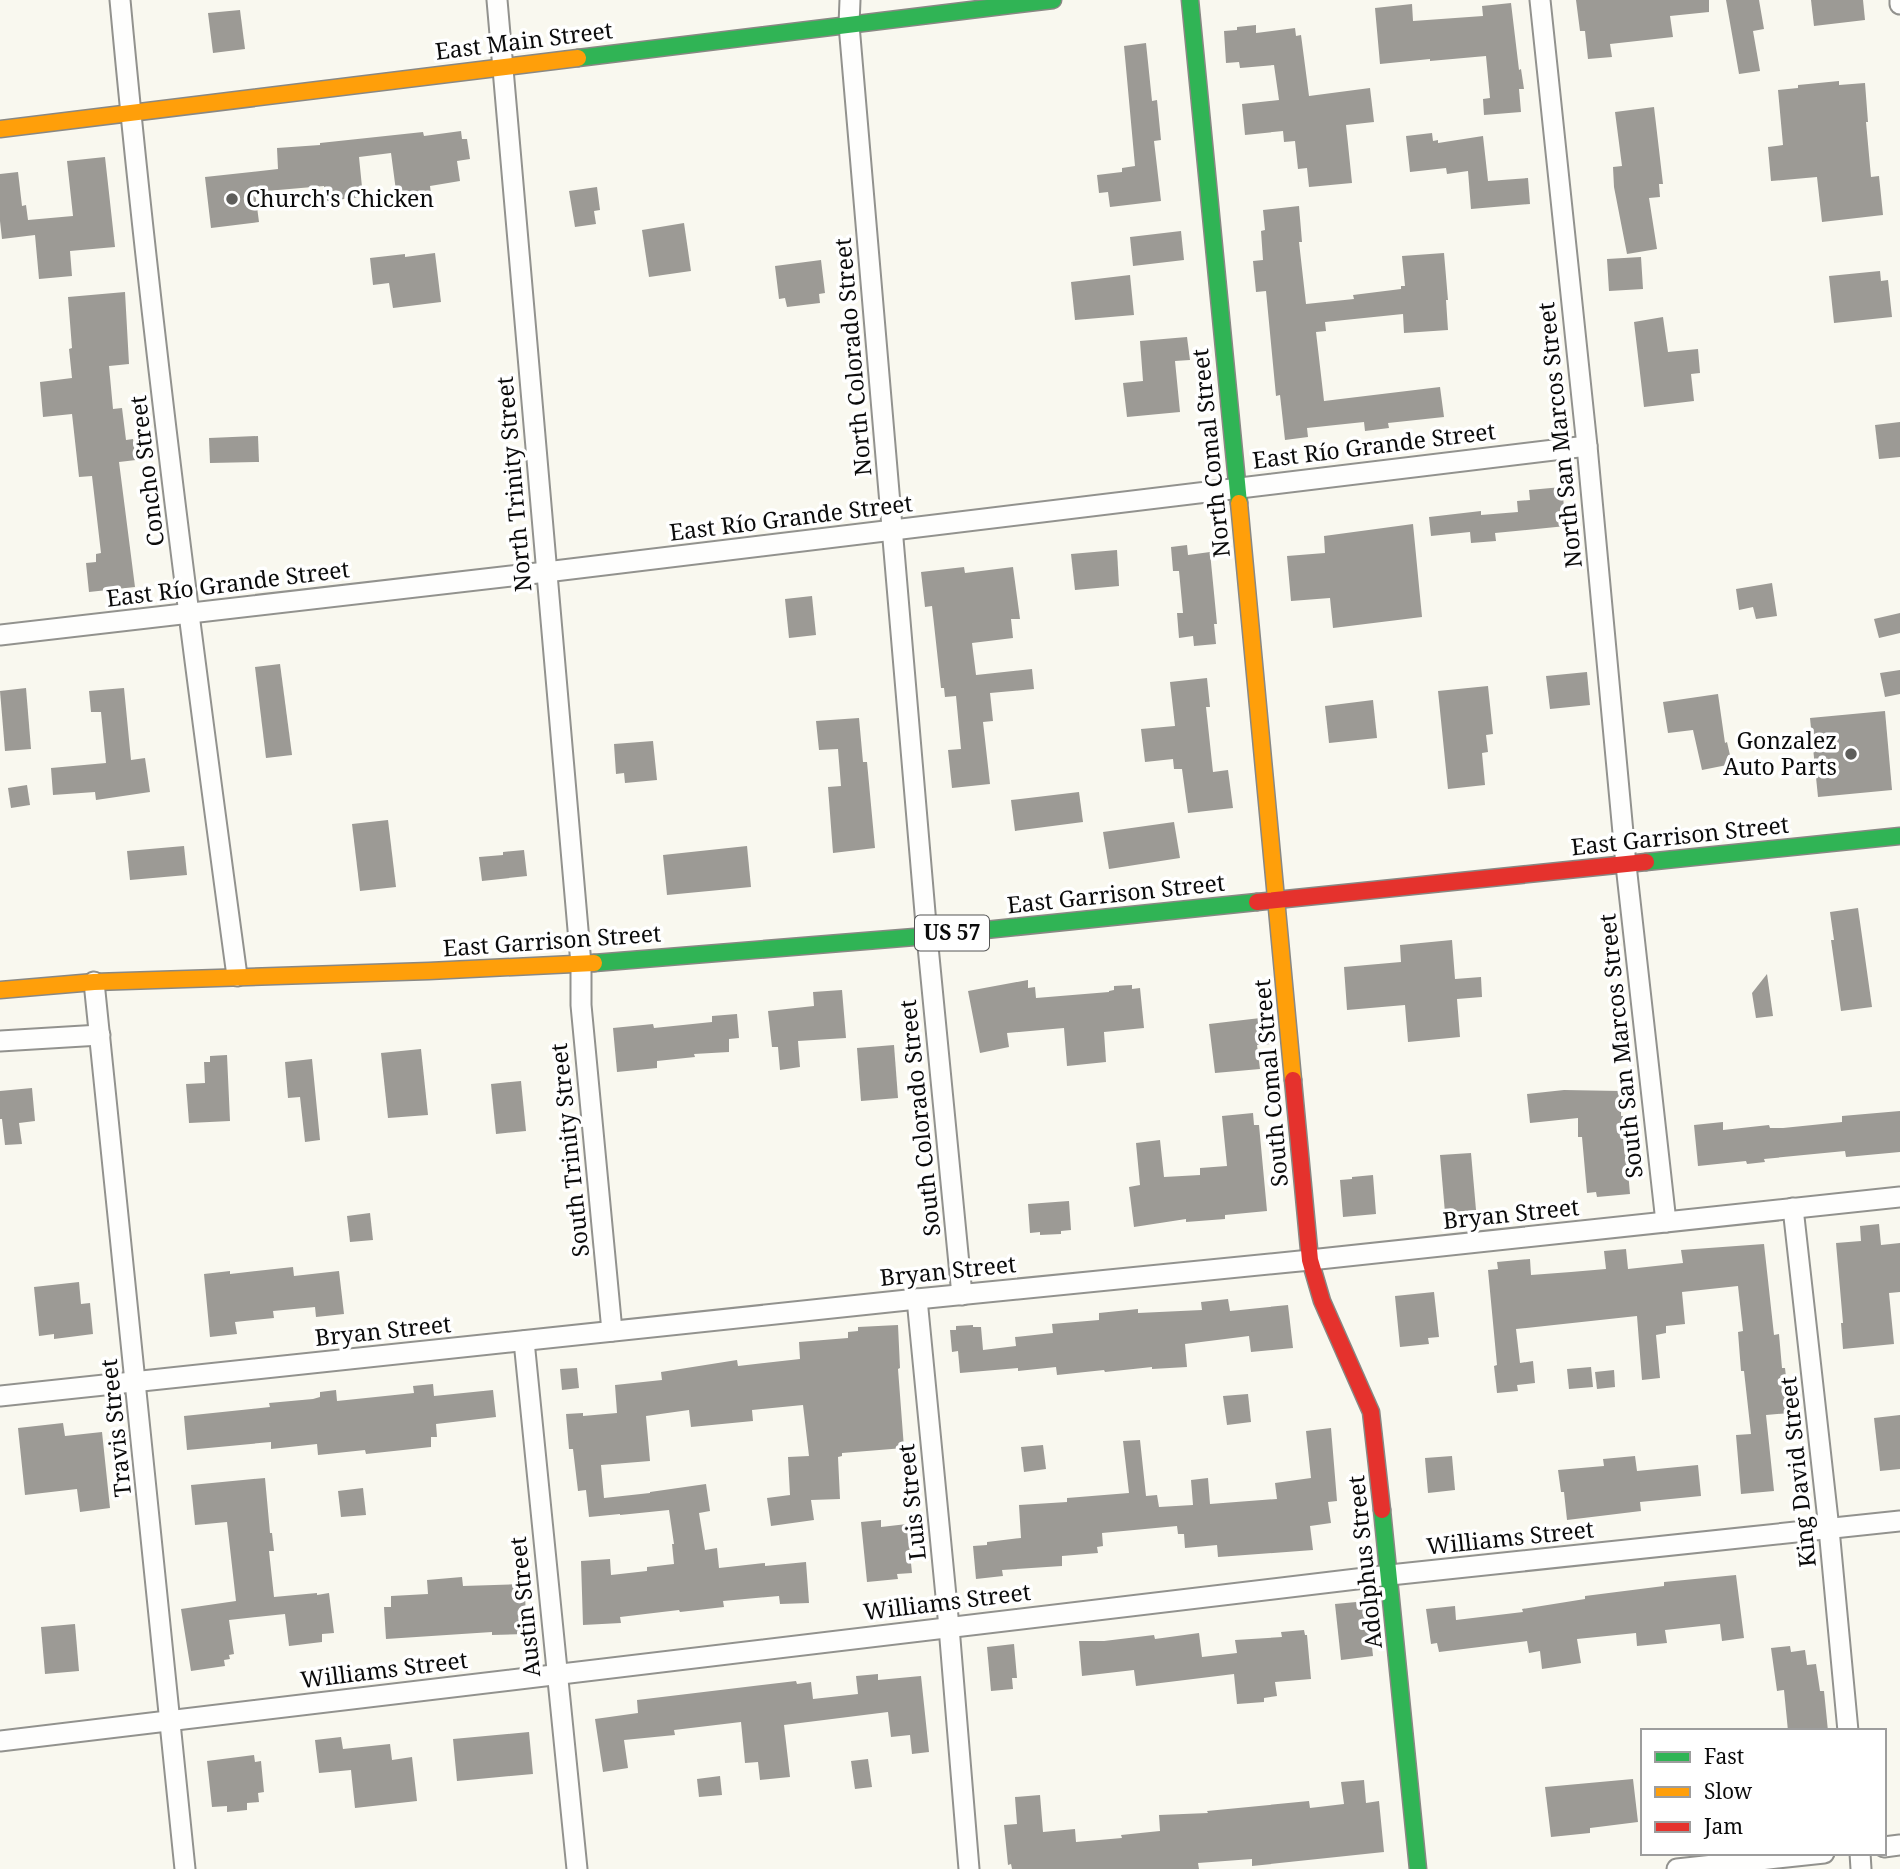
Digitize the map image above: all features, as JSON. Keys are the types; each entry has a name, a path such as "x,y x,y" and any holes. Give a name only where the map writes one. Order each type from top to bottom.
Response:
{"main road":[{"name":"East Main Street","path":"0,129 1053,0"},
{"name":"North Comal Street","path":"1189,0 1276,901"},
{"name":"East Garrison Street","path":"0,990 94,982 581,964 927,936 1900,836"},
{"name":"South Comal Street","path":"1276,901 1310,1261"},
{"name":"Adolphus Street","path":"1310,1261 1322,1301 1371,1412 1390,1575 1418,1869"}],"street":[{"name":"Concho Street","path":"120,0 188,613 237,976"},
{"name":"North Trinity Street","path":"497,0 581,964"},
{"name":"North Colorado Street","path":"850,0 849,25 927,936"},
{"name":"North San Marcos Street","path":"1540,0 1587,446 1626,864"},
{"name":"East Río Grande Street","path":"0,635 892,531 1587,446"},
{"name":"South San Marcos Street","path":"1626,864 1666,1222"},
{"name":"South Colorado Street","path":"927,936 962,1294"},
{"name":"South Trinity Street","path":"581,964 581,1005 612,1331"},
{"name":"Travis Street","path":"94,982 185,1869"},
{"path":"0,1041 100,1035"},
{"name":"Bryan Street","path":"0,1396 962,1294 1310,1261 1900,1197"},
{"name":"King David Street","path":"1793,1208 1829,1529 1848,1729"},
{"name":"Luis Street","path":"916,1299 969,1869"},
{"name":"Austin Street","path":"524,1341 577,1869"},
{"name":"Williams Street","path":"0,1741 1390,1575 1900,1521"},
{"path":"1677,1869 1806,1855"}],"building":[{"path":"1576,0 1709,0 1709,12 1670,16 1673,37 1610,44 1612,57 1588,59 1585,31 1580,31"},
{"path":"1726,0 1759,0 1764,29 1753,31 1760,71 1739,74"},
{"path":"1811,0 1863,0 1865,20 1814,26"},
{"path":"1511,3 1519,70 1521,69 1524,89 1519,89 1521,112 1484,115 1483,99 1490,98 1486,56 1380,64 1375,8 1412,4 1413,21 1483,16 1482,6"},
{"path":"240,10 245,49 213,53 208,13"},
{"path":"1256,25 1256,33 1295,28 1296,36 1301,35 1309,96 1370,88 1374,122 1346,125 1352,183 1309,187 1307,168 1298,169 1295,141 1284,142 1283,131 1245,135 1242,104 1279,100 1274,65 1240,68 1239,62 1226,63 1224,31"},
{"path":"1146,43 1152,101 1157,100 1161,140 1154,141 1161,201 1110,207 1108,192 1099,193 1097,175 1122,172 1122,168 1135,166 1124,46"},
{"path":"1839,81 1839,85 1865,83 1871,177 1879,176 1883,215 1822,222 1817,177 1771,181 1768,147 1783,145 1778,90"},
{"path":"1654,107 1663,184 1659,184 1660,197 1649,198 1657,249 1627,254 1614,187 1613,167 1622,166 1615,112"},
{"path":"461,131 462,139 467,139 470,159 457,161 460,181 430,186 432,202 398,206 391,153 359,157 363,197 326,201 324,186 255,192 259,222 211,228 205,177 278,169 277,148 423,132 424,136"},
{"path":"1432,133 1433,141 1438,140 1438,143 1483,136 1488,181 1528,178 1530,204 1471,209 1468,171 1447,174 1446,168 1410,172 1406,136"},
{"path":"105,157 115,247 70,251 72,276 39,279 35,235 2,239 0,174 18,172 22,206 26,205 28,220 73,216 67,161"},
{"path":"597,187 600,210 594,211 596,224 575,227 569,191"},
{"path":"1299,206 1302,242 1299,242 1306,304 1354,299 1353,295 1401,289 1401,286 1405,286 1402,256 1444,253 1448,330 1404,333 1403,314 1325,322 1326,331 1316,332 1324,401 1440,387 1444,417 1388,423 1389,428 1365,431 1364,422 1307,428 1308,437 1285,440 1280,395 1276,396 1266,291 1256,292 1253,261 1263,260 1263,210"},
{"path":"684,223 691,271 649,277 642,230"},
{"path":"1181,231 1184,260 1133,266 1130,237"},
{"path":"435,253 441,302 393,308 389,283 373,285 370,258"},
{"path":"1641,257 1643,289 1609,291 1607,259"},
{"path":"821,260 825,293 819,294 820,303 787,307 785,298 779,299 775,266"},
{"path":"1880,271 1881,281 1888,280 1892,317 1834,323 1829,276"},
{"path":"1130,275 1134,315 1075,320 1071,282"},
{"path":"125,292 129,364 109,366 113,409 122,408 126,440 133,439 136,460 119,462 135,587 89,592 86,563 96,562 96,554 101,553 92,476 79,477 72,414 43,417 40,382 72,378 68,297"},
{"path":"1663,317 1668,352 1698,349 1700,373 1691,374 1694,401 1644,407 1634,322"},
{"path":"1187,337 1190,360 1175,361 1180,412 1127,417 1123,383 1143,381 1140,341"},
{"path":"1900,422 1900,457 1879,459 1875,425"},
{"path":"258,436 259,462 210,463 209,438"},
{"path":"1562,487 1566,526 1495,533 1496,541 1471,543 1470,532 1431,536 1429,517 1481,511 1481,515 1518,512 1517,501 1530,500 1529,490"},
{"path":"1413,524 1422,617 1333,628 1330,598 1291,601 1287,556 1325,553 1324,536"},
{"path":"1187,545 1188,555 1210,552 1217,624 1214,624 1216,644 1194,646 1193,636 1179,638 1177,613 1183,613 1179,571 1173,571 1171,547"},
{"path":"1117,550 1119,586 1075,590 1071,554"},
{"path":"964,567 965,573 1013,567 1020,619 1011,619 1013,638 972,643 976,675 1032,669 1034,689 990,693 993,721 983,722 990,784 952,788 948,750 961,749 956,696 945,697 944,688 941,688 932,606 925,607 921,572"},
{"path":"1772,583 1777,616 1756,619 1753,607 1739,610 1736,589"},
{"path":"812,596 816,635 789,638 785,599"},
{"path":"1900,613 1900,633 1879,638 1874,619"},
{"path":"280,664 292,755 266,758 255,667"},
{"path":"1900,670 1900,694 1885,697 1880,673"},
{"path":"1587,672 1590,705 1550,709 1546,676"},
{"path":"1207,678 1210,707 1206,707 1213,772 1228,770 1233,808 1188,813 1182,769 1174,769 1173,759 1145,762 1141,729 1175,726 1170,682"},
{"path":"1488,686 1493,734 1486,735 1488,752 1482,753 1485,785 1448,789 1438,691"},
{"path":"26,688 31,749 5,751 0,691"},
{"path":"124,688 131,760 145,758 150,792 96,800 95,792 53,795 51,768 106,763 101,712 91,712 89,691"},
{"path":"1718,694 1725,743 1727,742 1732,764 1702,770 1693,730 1668,733 1663,702"},
{"path":"1373,700 1377,738 1329,743 1325,706"},
{"name":"Gonzalez Auto Parts","path":"1885,711 1892,790 1818,797 1810,718"},
{"path":"859,718 863,762 867,762 875,848 833,853 828,787 841,786 838,749 819,750 816,721"},
{"path":"653,741 657,780 625,783 624,773 616,774 614,744"},
{"path":"27,785 30,805 11,808 8,788"},
{"path":"1079,792 1083,822 1015,831 1011,800"},
{"path":"388,820 396,887 360,891 352,824"},
{"path":"1174,822 1180,858 1109,869 1103,832"},
{"path":"184,846 187,875 130,880 127,851"},
{"path":"747,846 751,887 667,895 663,855"},
{"path":"524,850 527,876 482,881 479,857"},
{"path":"1858,908 1872,1007 1841,1011 1830,912"},
{"path":"1452,940 1455,979 1481,977 1482,997 1457,999 1460,1037 1408,1042 1405,1005 1347,1010 1344,967 1401,962 1400,945"},
{"path":"1767,974 1773,1016 1756,1018 1752,993"},
{"path":"1028,980 1028,988 1035,987 1036,998 1109,992 1114,990 1114,986 1132,985 1132,989 1140,988 1144,1028 1104,1032 1106,1062 1067,1066 1064,1028 1007,1033 1009,1047 980,1053 968,991"},
{"path":"842,990 846,1038 798,1041 800,1067 780,1070 778,1047 772,1047 768,1011 814,1006 813,992"},
{"path":"737,1014 739,1038 729,1039 729,1052 694,1054 695,1057 657,1061 657,1068 617,1072 613,1028 653,1024 654,1028 712,1022 712,1016"},
{"path":"1269,1017 1272,1044 1257,1045 1260,1069 1215,1073 1209,1024"},
{"path":"894,1045 898,1098 861,1101 857,1048"},
{"path":"421,1049 428,1115 388,1118 381,1053"},
{"path":"227,1055 230,1121 189,1123 186,1084 205,1083 204,1062 210,1062 210,1056"},
{"path":"312,1059 320,1140 305,1142 300,1097 288,1098 285,1062"},
{"path":"521,1081 526,1131 496,1134 491,1084"},
{"path":"32,1088 35,1121 19,1123 22,1144 5,1145 0,1119 0,1091"},
{"path":"1564,1090 1621,1091 1621,1116 1630,1194 1597,1197 1596,1192 1587,1193 1582,1137 1578,1137 1578,1118 1530,1123 1527,1094"},
{"path":"1900,1111 1900,1152 1846,1157 1845,1151 1764,1159 1765,1162 1747,1164 1746,1161 1698,1166 1694,1125 1723,1122 1723,1130 1769,1125 1770,1128 1783,1128 1842,1122 1842,1116"},
{"path":"1253,1113 1254,1125 1259,1125 1267,1211 1225,1215 1225,1219 1186,1222 1186,1219 1134,1227 1129,1187 1140,1185 1136,1143 1160,1140 1164,1177 1200,1175 1200,1168 1227,1166 1222,1116"},
{"path":"1471,1153 1476,1210 1445,1213 1440,1155"},
{"path":"1373,1175 1376,1214 1343,1217 1340,1180"},
{"path":"1069,1201 1071,1230 1061,1231 1061,1234 1030,1233 1028,1204"},
{"path":"370,1213 373,1240 350,1242 347,1216"},
{"path":"1879,1224 1881,1245 1900,1243 1900,1292 1889,1293 1894,1344 1843,1349 1836,1243 1861,1241 1860,1226"},
{"path":"1764,1244 1774,1335 1779,1334 1790,1413 1766,1415 1774,1491 1741,1494 1736,1435 1751,1434 1744,1371 1741,1371 1738,1332 1743,1331 1738,1286 1682,1292 1685,1324 1666,1326 1666,1333 1656,1335 1660,1378 1642,1380 1637,1316 1516,1329 1520,1363 1533,1361 1535,1383 1517,1385 1518,1391 1497,1393 1488,1270 1498,1269 1497,1262 1530,1259 1531,1275 1606,1269 1604,1251 1626,1249 1628,1269 1683,1263 1681,1250"},
{"path":"293,1267 294,1276 339,1271 344,1314 316,1317 315,1307 273,1311 274,1318 235,1322 237,1334 210,1337 204,1274"},
{"path":"79,1282 81,1304 90,1303 93,1334 54,1339 54,1334 39,1336 34,1287"},
{"path":"1434,1292 1439,1337 1428,1338 1429,1344 1400,1347 1395,1296"},
{"path":"1228,1299 1230,1311 1288,1305 1293,1348 1251,1352 1249,1336 1185,1344 1187,1367 1152,1367 1057,1375 1056,1367 960,1373 958,1351 952,1352 950,1330 956,1330 956,1326 981,1327 983,1350 1016,1346 1015,1337 1053,1333 1052,1324 1099,1320 1099,1313 1138,1309 1138,1313 1202,1310 1201,1302"},
{"path":"898,1325 898,1369 904,1448 842,1453 842,1456 838,1457 840,1499 811,1500 814,1520 771,1526 767,1498 790,1495 788,1457 809,1456 803,1405 752,1410 753,1421 691,1427 689,1410 646,1416 650,1461 601,1465 604,1498 706,1484 710,1511 699,1513 705,1550 717,1548 719,1568 806,1562 809,1603 780,1604 779,1596 723,1601 724,1607 620,1617 621,1623 583,1625 581,1561 610,1559 611,1575 647,1571 647,1567 674,1564 674,1544 669,1510 589,1517 586,1490 578,1491 573,1449 569,1449 566,1414 583,1413 583,1416 617,1413 615,1385 662,1380 661,1372 737,1360 738,1366 800,1359 799,1342 848,1338 848,1332 858,1331 858,1327"},
{"path":"1591,1367 1593,1387 1569,1389 1567,1369"},
{"path":"577,1368 579,1388 562,1390 560,1369"},
{"path":"1614,1370 1615,1387 1597,1389 1595,1372"},
{"path":"433,1384 434,1396 493,1390 496,1417 436,1424 437,1437 431,1437 431,1447 366,1454 365,1450 318,1455 317,1444 271,1449 271,1442 187,1450 184,1416 270,1407 269,1403 313,1399 320,1397 320,1392 336,1390 337,1401 414,1393 413,1386"},
{"path":"1248,1394 1251,1422 1227,1425 1223,1396"},
{"path":"1900,1415 1900,1469 1880,1471 1874,1418"},
{"path":"63,1423 65,1436 102,1432 110,1508 80,1512 77,1489 25,1495 18,1428"},
{"path":"1331,1428 1337,1501 1328,1502 1331,1523 1310,1526 1313,1550 1218,1557 1217,1545 1185,1548 1184,1534 1178,1534 1177,1526 1102,1533 1103,1546 1097,1547 1098,1553 1062,1556 1062,1566 1002,1570 1003,1576 976,1579 973,1546 1021,1538 1019,1505 1067,1502 1067,1498 1129,1493 1123,1441 1140,1440 1146,1496 1157,1495 1159,1507 1193,1505 1191,1480 1208,1478 1210,1504 1277,1499 1275,1483 1311,1478 1306,1431"},
{"path":"1043,1445 1046,1469 1024,1472 1021,1447"},
{"path":"1452,1456 1455,1490 1428,1493 1425,1458"},
{"path":"1635,1456 1637,1471 1698,1465 1701,1496 1640,1502 1641,1511 1567,1520 1558,1470 1604,1466 1603,1459"},
{"path":"265,1478 274,1551 269,1551 274,1597 329,1593 334,1633 322,1634 322,1642 289,1646 285,1614 229,1620 234,1654 229,1655 230,1659 224,1660 225,1666 191,1671 181,1609 236,1601 227,1522 195,1525 191,1485"},
{"path":"363,1488 366,1515 341,1517 338,1491"},
{"path":"881,1520 881,1527 907,1524 912,1573 897,1574 898,1579 867,1582 861,1522"},
{"path":"1736,1575 1744,1638 1722,1641 1720,1624 1665,1630 1667,1643 1637,1646 1636,1633 1577,1639 1581,1663 1542,1669 1540,1651 1529,1653 1527,1641 1439,1652 1437,1643 1431,1644 1426,1609 1455,1606 1456,1620 1523,1612 1522,1609 1585,1599 1585,1596 1664,1586 1664,1582"},
{"path":"462,1577 463,1586 525,1584 526,1634 492,1635 492,1632 386,1639 384,1607 391,1607 391,1596 428,1594 427,1580"},
{"path":"1367,1601 1373,1656 1341,1660 1335,1604"},
{"path":"75,1624 79,1671 45,1674 41,1627"},
{"path":"1304,1630 1307,1635 1311,1679 1275,1682 1277,1696 1264,1698 1264,1702 1237,1704 1234,1674 1136,1686 1134,1670 1082,1676 1079,1641 1154,1635 1155,1639 1199,1633 1202,1657 1237,1653 1235,1640 1282,1637 1281,1632"},
{"path":"1014,1644 1017,1678 1012,1678 1013,1689 991,1691 987,1647"},
{"path":"1790,1646 1791,1652 1805,1650 1807,1665 1816,1664 1820,1691 1824,1691 1828,1729 1788,1729 1784,1690 1777,1691 1771,1648"},
{"path":"878,1674 878,1680 921,1676 929,1752 912,1754 910,1735 891,1737 888,1712 784,1725 790,1777 760,1780 758,1762 745,1763 741,1722 674,1730 675,1735 624,1740 628,1768 603,1772 595,1719 638,1713 637,1700 796,1681 797,1684 811,1682 813,1699 858,1694 856,1676"},
{"path":"529,1732 533,1774 457,1781 453,1739"},
{"path":"341,1737 343,1749 390,1744 392,1760 412,1757 417,1801 355,1808 351,1770 319,1773 315,1740"},
{"path":"254,1755 255,1762 261,1761 264,1792 258,1793 259,1802 247,1803 247,1810 227,1812 227,1806 212,1807 207,1761"},
{"path":"868,1759 872,1787 855,1789 851,1761"},
{"path":"720,1776 722,1795 699,1797 697,1779"},
{"path":"1633,1779 1638,1822 1590,1828 1590,1833 1551,1837 1545,1787"},
{"path":"1364,1780 1366,1803 1379,1801 1384,1852 1252,1866 1252,1859 1198,1863 1199,1869 1012,1869 1011,1864 1008,1865 1004,1825 1017,1824 1015,1797 1040,1795 1043,1832 1075,1829 1076,1842 1160,1831 1159,1815 1208,1813 1207,1811 1309,1801 1310,1808 1344,1804 1341,1782"}],"traffic: fast":[{"path":"578,58 1053,0"},
{"path":"1190,0 1239,503"},
{"path":"1646,862 1900,836"},
{"path":"594,963 927,936 1257,902"},
{"path":"1382,1510 1418,1869"}],"traffic: slow":[{"path":"0,129 578,58"},
{"path":"1239,503 1293,1080"},
{"path":"0,990 94,982 594,963"}],"traffic: jam":[{"path":"1257,902 1646,862"},
{"path":"1293,1080 1310,1260 1322,1301 1371,1412 1382,1510"}],"place":[{"name":"Church's Chicken","path":"232,199"},
{"name":"Gonzalez Auto Parts","path":"1851,754"}]}
